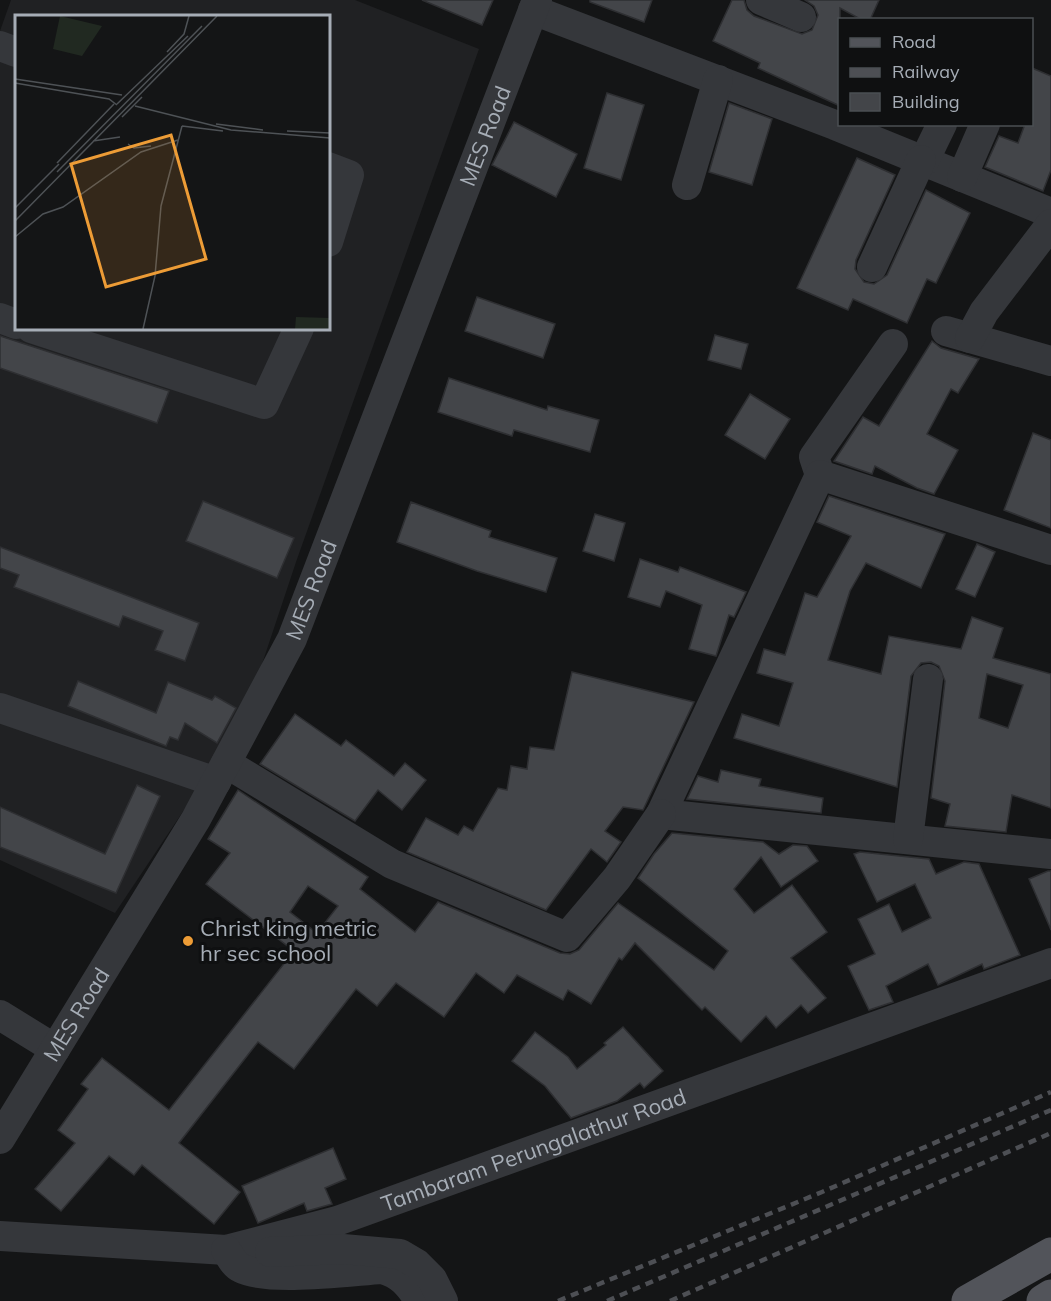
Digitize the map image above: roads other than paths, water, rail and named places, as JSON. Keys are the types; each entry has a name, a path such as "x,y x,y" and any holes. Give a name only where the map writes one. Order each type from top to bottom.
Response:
{"main road":[{"path":"968,1301 1051,1254"},
{"path":"1043,1301 1051,1296"}],"street":[{"path":"761,0 801,17"},
{"path":"535,5 1051,213"},
{"name":"MES Road","path":"0,1139 196,819 292,639 535,5"},
{"path":"0,46 15,52"},
{"path":"687,185 718,80"},
{"path":"872,267 941,126"},
{"path":"962,177 984,126"},
{"path":"330,168 349,175 330,236"},
{"path":"1051,224 984,312 958,334 1051,361"},
{"path":"0,318 15,324"},
{"path":"37,330 264,404 298,330"},
{"path":"0,708 221,772 392,864 567,937 617,878 661,814 820,475 814,458 892,344"},
{"path":"820,475 1051,550"},
{"path":"908,839 928,679"},
{"path":"661,814 1051,854"},
{"name":"Tambaram Perungalathur Road","path":"0,1236 237,1247 337,1221 1051,963"},
{"path":"0,1015 55,1049"},
{"path":"420,1301 404,1279 393,1272 382,1269 305,1274 251,1272 238,1267 237,1247 267,1252 343,1249 399,1254 417,1264 432,1279 443,1301"}],"railway":[{"path":"558,1301 822,1192 1051,1092"},
{"path":"607,1301 1051,1110"},
{"path":"670,1301 1051,1133"}],"place":[{"name":"Christ king metric hr sec school","path":"188,941"}]}
